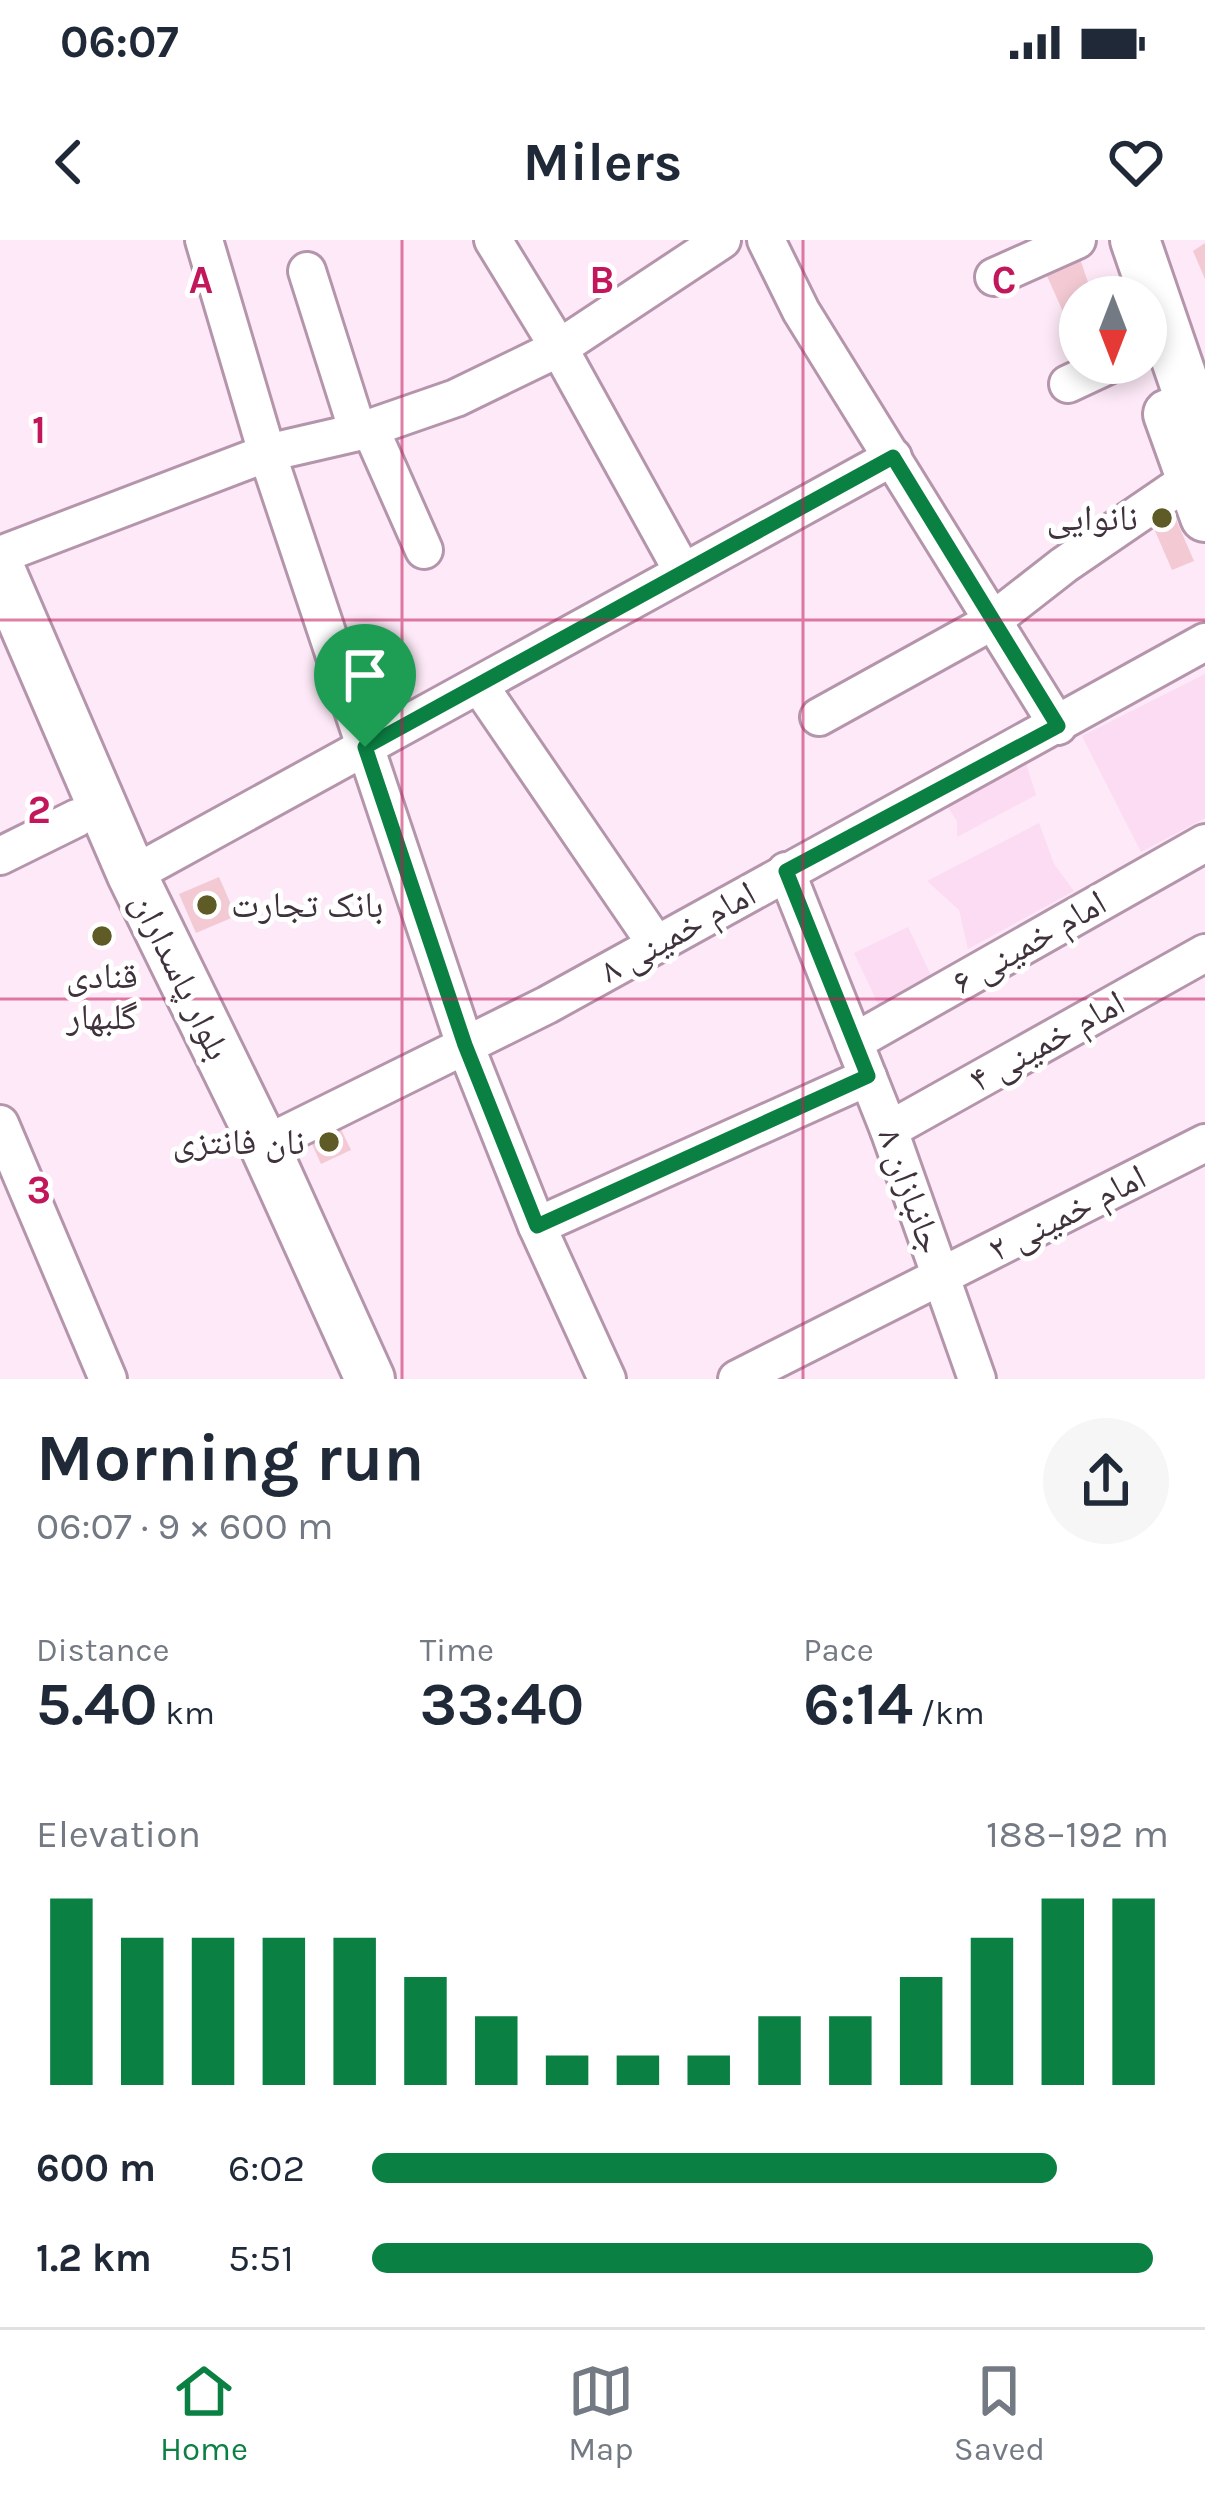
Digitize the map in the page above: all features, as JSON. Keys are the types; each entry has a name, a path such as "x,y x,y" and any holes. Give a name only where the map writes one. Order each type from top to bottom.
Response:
{"main road":[{"path":"1107,240 1119,276"},
{"path":"1135,240 1200,480"},
{"path":"1159,384 1200,480"},
{"name":"بلوار پاسداران","path":"0,569 132,874 264,1145 286,1233 334,1379"},
{"name":"بلوار پاسداران","path":"0,631 77,818 286,1233 370,1379"}],"street":[{"path":"204,240 267,453 465,1045 537,1226 607,1379"},
{"path":"493,240 683,572"},
{"path":"0,555 267,453 364,430 456,398 559,349 722,240"},
{"path":"766,240 802,311 1058,726"},
{"path":"994,277 1077,240"},
{"path":"307,271 364,430 424,550"},
{"path":"132,874 893,457"},
{"path":"819,717 992,622 1064,565 1200,480"},
{"name":"امام خمینی ۸","path":"264,1145 656,944 1205,642"},
{"path":"478,685 656,944"},
{"path":"0,856 77,818"},
{"name":"امام خمینی ۶","path":"854,1042 1205,843"},
{"name":"جانبازان ۸","path":"786,871 889,1130 976,1379"},
{"name":"امام خمینی ۴","path":"889,1130 1205,953"},
{"path":"537,1226 868,1076"},
{"path":"4,1143 108,1379"},
{"name":"امام خمینی ۲","path":"736,1379 1205,1143"}],"shaded area":[{"path":"1205,674 1205,818 1141,852 1082,736"},
{"path":"1025,760 1036,795 957,837 957,821 947,806"},
{"path":"1039,823 1054,864 1074,891 968,949 959,910 927,881"},
{"path":"908,927 936,986 882,1012 854,953"}],"building":[{"path":"1074,241 1086,276 1059,276 1059,303 1039,258"},
{"path":"1205,243 1205,279 1193,251"},
{"path":"1168,501 1194,561 1172,570 1146,510"},
{"name":"بانک تجارت","path":"219,877 236,916 196,933 179,894"},
{"name":"قنادی گلبهار","path":"106,927 111,938 98,944 93,934"},
{"name":"نان فانتزی","path":"336,1119 351,1150 321,1164 307,1133"}],"place":[{"name":"نانوایی","path":"1162,518"},
{"name":"بانک تجارت","path":"207,905"},
{"name":"قنادی گلبهار","path":"102,936"},
{"name":"نان فانتزی","path":"329,1142"}],"route":[{"path":"893,457 1058,726 786,871 868,1076 537,1226 465,1045 365,747 893,457"}]}
